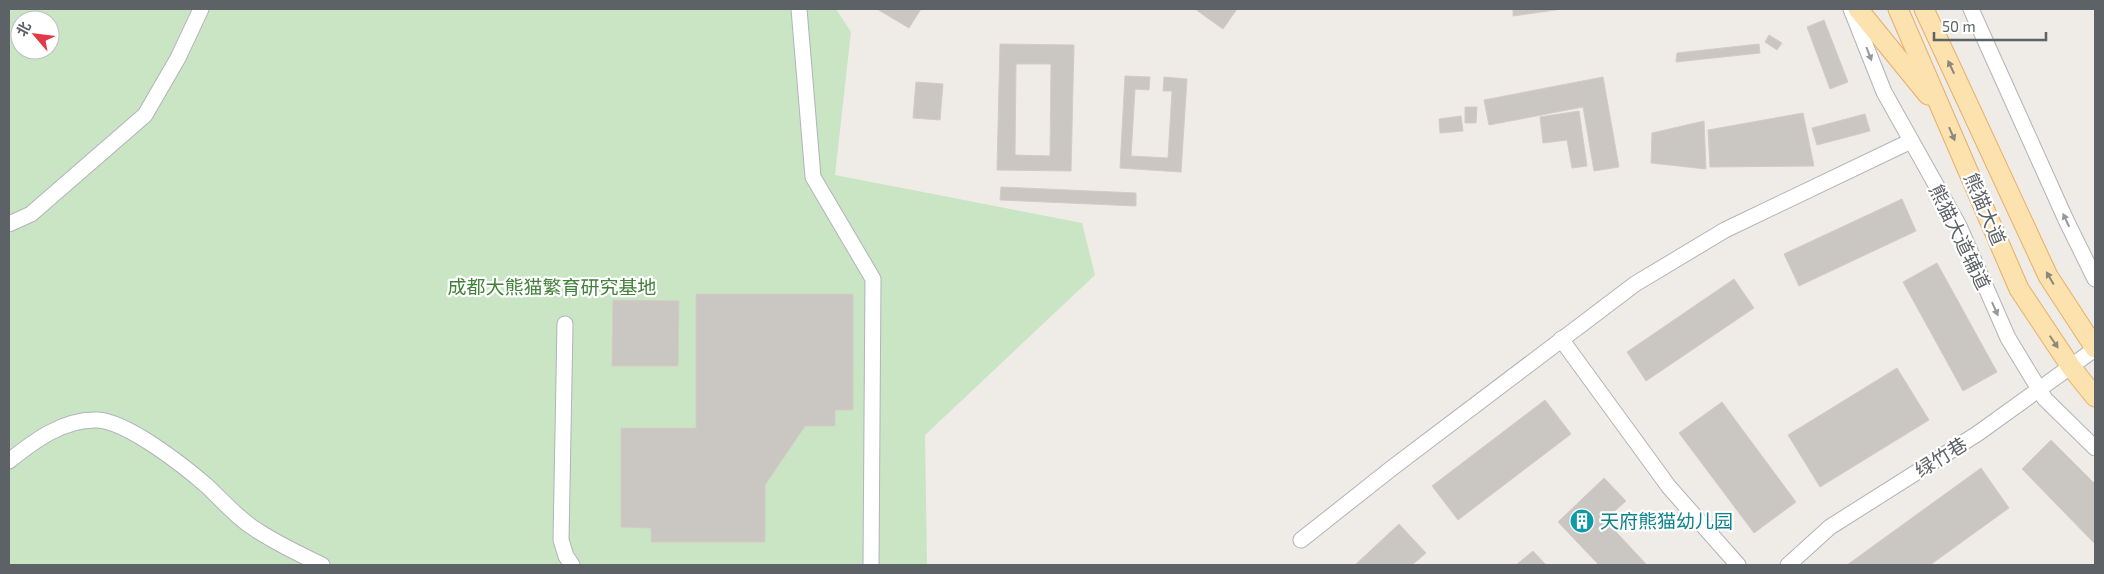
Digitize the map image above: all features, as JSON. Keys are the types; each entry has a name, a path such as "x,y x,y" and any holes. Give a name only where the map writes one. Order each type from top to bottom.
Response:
{"main road":[{"path":"1858,9 1943,113"},
{"name":"熊猫大道","path":"1898,9 2019,289 2071,366 2095,397"},
{"name":"熊猫大道","path":"1924,9 2048,276 2095,349"}],"street":[{"path":"9,224 31,214 145,115 178,58 201,9"},
{"path":"798,9 813,177 873,279 871,565"},
{"name":"熊猫大道辅道","path":"1851,9 1884,92 1959,226 2008,338 2046,399 2095,448"},
{"path":"1971,9 2066,220 2095,279"},
{"path":"1301,540 1635,284 1725,230 1911,142"},
{"path":"565,324 561,540 566,556 572,565"},
{"path":"1561,339 1669,487 1738,565"},
{"name":"绿竹巷","path":"1788,565 1830,527 1977,434 2095,349"},
{"path":"9,461 36,440 53,431 76,423 97,420 113,422 133,432 166,455 207,486 228,508 258,531 322,565"}],"green space":[{"name":"成都大熊猫繁育研究基地","path":"9,9 836,9 851,32 835,175 1082,223 1095,275 925,435 927,565 9,565"}],"building":[{"path":"877,9 921,9 909,28"},
{"path":"1195,9 1237,9 1223,29"},
{"path":"1513,9 1562,9 1513,16"},
{"path":"1824,20 1848,82 1830,89 1807,27"},
{"path":"1769,35 1782,43 1777,50 1765,42"},
{"path":"1000,44 1074,45 1071,171 997,170","holes":["1016,64 1051,64 1050,156 1015,155"]},
{"path":"1759,44 1760,53 1676,62 1677,53"},
{"path":"1125,76 1150,77 1149,90 1135,89 1131,156 1168,158 1172,91 1163,91 1164,77 1187,79 1181,172 1120,168"},
{"path":"1603,77 1619,167 1594,171 1583,107 1489,125 1484,100"},
{"path":"916,82 943,84 940,120 913,118"},
{"path":"1465,107 1477,107 1476,123 1465,123"},
{"path":"1579,111 1587,166 1572,168 1567,140 1543,143 1540,117"},
{"path":"1803,113 1814,166 1710,167 1708,130"},
{"path":"1865,114 1870,131 1817,145 1812,128"},
{"path":"1461,116 1463,131 1440,133 1439,119"},
{"path":"1704,121 1706,169 1651,163 1652,133"},
{"path":"1001,187 1136,193 1136,206 1000,200"},
{"path":"1902,199 1916,231 1799,286 1784,254"},
{"path":"1937,263 1997,372 1963,391 1903,282"},
{"path":"1734,279 1754,308 1646,381 1627,352"},
{"path":"696,294 853,294 853,410 835,410 835,426 805,426 765,485 765,542 651,542 651,528 621,527 621,428 696,428"},
{"path":"613,300 679,301 678,366 612,366"},
{"path":"1897,368 1929,420 1820,487 1788,435"},
{"path":"1545,400 1571,434 1458,520 1432,486"},
{"path":"1722,402 1796,502 1754,533 1679,433"},
{"path":"2051,440 2095,484 2095,544 2022,469"},
{"path":"1981,468 2009,508 1930,565 1847,565"},
{"name":"天府熊猫幼儿园","path":"1604,478 1626,501 1605,520 1645,565 1599,565 1558,522"},
{"path":"1399,524 1426,553 1412,565 1355,565"},
{"path":"1533,551 1546,565 1516,565"}],"place":[{"name":"天府熊猫幼儿园","path":"1582,521"}]}
